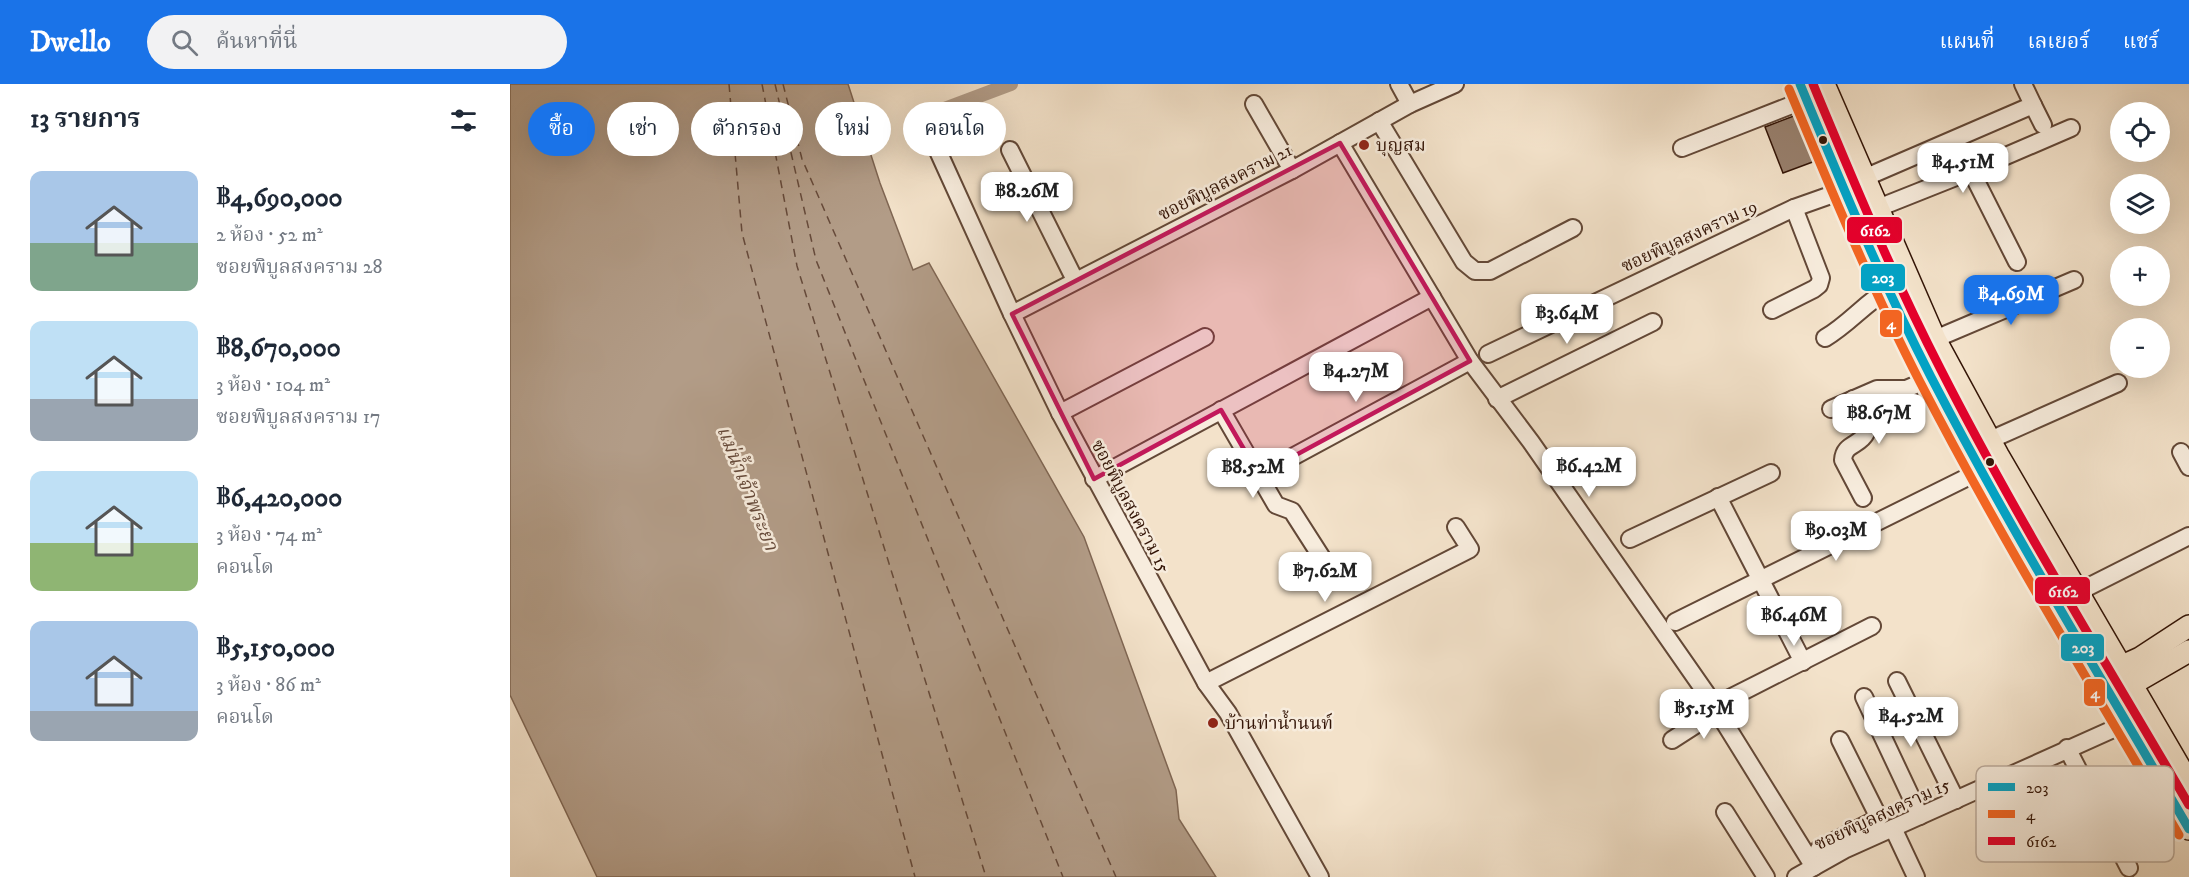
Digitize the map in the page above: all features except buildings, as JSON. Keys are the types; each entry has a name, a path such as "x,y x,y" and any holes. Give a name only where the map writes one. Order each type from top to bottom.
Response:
{"main road":[{"path":"1824,84 1935,339 1990,440 2189,783"},
{"path":"1803,92 1889,289 1932,378 2099,678 2152,766"},
{"path":"2110,696 2140,658 2189,626"},
{"path":"2099,678 2127,675 2189,651"},
{"path":"2174,803 2189,829"}],"street":[{"path":"1399,84 1410,104"},
{"name":"ซอยพิบูลสงคราม 21","path":"1012,314 1074,280 1292,170 1410,104 1455,84"},
{"path":"2023,84 2043,125"},
{"path":"1682,148 1803,92"},
{"path":"1254,104 1292,170"},
{"path":"1864,178 2033,105"},
{"path":"1379,121 1464,262 1475,271 1490,271 1573,228"},
{"path":"1878,208 2071,128"},
{"path":"1340,143 1470,361 1531,442 1717,711 1814,867"},
{"path":"1010,150 1074,280"},
{"name":"ซอยพิบูลสงคราม 15","path":"940,156 1012,314 1094,479 1206,683 1228,714 1320,877"},
{"path":"1971,171 2017,262"},
{"name":"ซอยพิบูลสงคราม 19","path":"1488,354 1794,208 1845,190"},
{"path":"1772,310 1814,289 1819,285 1821,278 1794,208"},
{"path":"1935,339 2074,280"},
{"path":"1826,338 1842,328 1871,299 1889,289"},
{"path":"1094,479 1432,297"},
{"path":"1497,399 1653,322"},
{"path":"1060,414 1205,337"},
{"path":"1259,475 1470,361"},
{"path":"1831,409 1876,389 1906,389 1932,378"},
{"path":"1990,440 2118,383"},
{"path":"1853,399 1866,433 1859,442 1849,446 1843,453 1843,460 1863,498"},
{"path":"1221,410 1276,505 1292,512 1324,561"},
{"path":"1675,622 1982,470"},
{"path":"1630,539 1771,473"},
{"path":"1718,497 1803,662"},
{"path":"1206,683 1470,549 1456,527"},
{"path":"2078,592 2189,536"},
{"path":"1730,698 1872,626"},
{"path":"1897,681 1956,800"},
{"path":"1864,697 1920,816"},
{"path":"1672,740 1717,711"},
{"name":"ซอยพิบูลสงคราม 15","path":"2029,766 2149,713"},
{"path":"1819,849 1842,844 1880,818 1840,740"},
{"path":"2067,748 2076,766"},
{"name":"ซอยพิบูลสงคราม 15","path":"1796,877 1814,867 1842,844 1893,828 1976,791"},
{"path":"1725,812 1766,877"},
{"path":"1893,828 1916,877"},
{"path":"2126,862 2129,868"}],"highlighted area":[{"path":"1340,143 1470,361 1259,475 1221,410 1094,479 1012,314"}],"water":[{"name":"แม่น้ำเจ้าพระยา","path":"510,84 848,84 854,102 815,102 815,156 871,156 913,270 929,263 1084,537 1176,790 1179,819 1216,877 597,877 510,695"}],"waterway":[{"path":"963,102 1011,84"}],"ferry route":[{"path":"729,84 742,233 915,877"},
{"path":"762,84 797,266 986,877"},
{"path":"775,84 816,260 1063,877"},
{"path":"783,84 802,159 1116,877"}],"transit line":[{"name":"203","path":"1800,84 1879,269 1931,377 2025,548 2152,766"},
{"name":"6162","path":"1813,84 1890,264 1941,370 2031,535 2166,766"},
{"name":"4","path":"1789,89 1868,273 1920,382 2014,554 2138,766"},
{"name":"6162","path":"2174,779 2189,805"},
{"name":"203","path":"2174,803 2189,829"},
{"name":"4","path":"2174,827 2179,835"}],"place":[{"name":"บุญสม","path":"1364,145"},
{"name":"บ้านท่าน้ำนนท์","path":"1213,723"}]}
